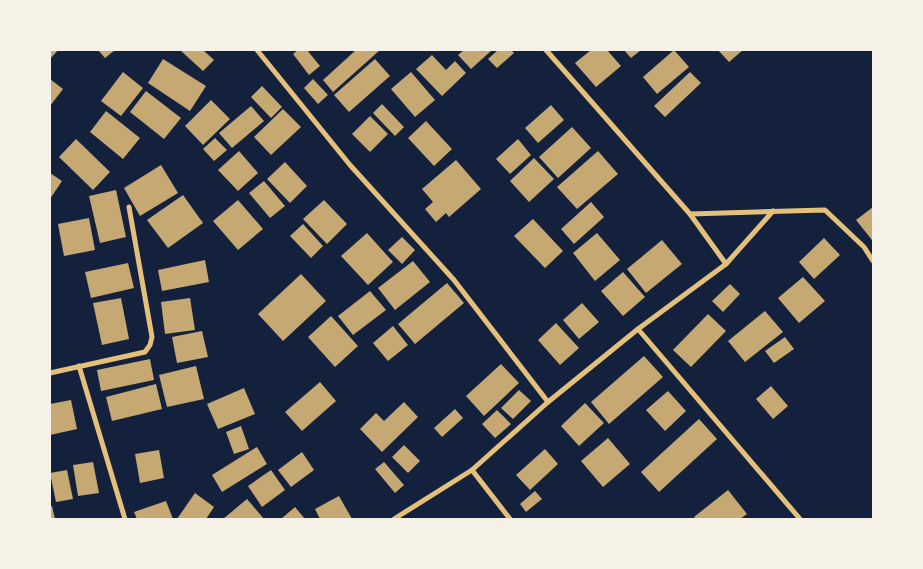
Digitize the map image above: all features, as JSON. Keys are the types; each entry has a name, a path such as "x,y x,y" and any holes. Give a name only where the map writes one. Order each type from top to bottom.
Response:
{"street":[{"path":"257,50 350,165 454,280 548,402"},
{"path":"546,50 690,214 726,264"},
{"path":"50,373 146,352 150,345 152,337 129,207"},
{"path":"690,214 825,210 864,247 873,260"},
{"path":"394,519 472,470 548,402 638,328 726,264 773,211"},
{"path":"638,328 800,519"},
{"path":"79,366 126,519"},
{"path":"472,470 510,519"}],"building":[{"path":"50,50 58,50 50,59"},
{"path":"98,50 115,50 105,58"},
{"path":"180,50 203,50 214,60 203,71"},
{"path":"298,50 307,50 320,66 309,75 293,54"},
{"path":"356,50 380,50 333,92 323,80"},
{"path":"464,50 492,50 471,69 458,55"},
{"path":"498,50 511,50 514,53 497,68 488,59"},
{"path":"591,50 607,50 621,66 596,87 575,63"},
{"path":"624,50 641,50 631,58"},
{"path":"674,50 689,67 657,94 643,77"},
{"path":"718,50 743,50 729,62"},
{"path":"432,55 446,70 455,61 466,73 442,96 416,69"},
{"path":"163,59 206,86 190,111 148,83"},
{"path":"375,59 390,76 349,112 334,95"},
{"path":"123,72 143,88 121,116 101,101"},
{"path":"411,72 435,100 415,117 391,89"},
{"path":"690,72 701,83 665,117 654,106"},
{"path":"50,79 63,89 50,106"},
{"path":"313,79 328,95 318,104 304,88"},
{"path":"262,86 282,107 271,118 251,97"},
{"path":"146,91 181,118 164,139 130,112"},
{"path":"211,100 230,119 203,145 185,126"},
{"path":"382,104 404,127 395,136 373,113"},
{"path":"551,105 564,120 538,143 525,128"},
{"path":"251,106 264,121 232,148 219,133"},
{"path":"283,109 301,127 271,155 254,137"},
{"path":"106,111 140,138 123,159 90,132"},
{"path":"370,116 388,134 370,152 352,134"},
{"path":"426,121 452,149 434,166 408,138"},
{"path":"572,127 591,148 558,178 539,157"},
{"path":"215,138 227,150 214,161 203,149"},
{"path":"76,139 110,172 93,190 59,157"},
{"path":"518,139 531,155 510,174 496,159"},
{"path":"239,151 258,173 238,191 218,170"},
{"path":"598,151 618,174 577,209 557,187"},
{"path":"534,158 554,179 529,202 510,181"},
{"path":"456,160 481,189 449,217 446,213 436,222 425,209 433,202 422,189"},
{"path":"285,162 307,186 290,203 267,179"},
{"path":"161,165 178,193 140,216 124,188"},
{"path":"50,173 62,181 50,199"},
{"path":"264,181 285,206 270,218 249,193"},
{"path":"116,190 126,237 100,243 89,196"},
{"path":"183,195 203,223 168,248 147,220"},
{"path":"238,200 263,229 238,250 213,221"},
{"path":"324,200 347,224 327,244 303,219"},
{"path":"591,202 604,217 574,244 561,229"},
{"path":"873,207 873,239 872,240 856,220"},
{"path":"89,218 95,250 64,256 58,224"},
{"path":"533,219 563,251 545,268 514,236"},
{"path":"303,224 323,246 311,258 290,236"},
{"path":"367,233 393,262 368,285 341,256"},
{"path":"597,233 620,260 595,281 573,253"},
{"path":"402,237 415,250 402,264 388,250"},
{"path":"824,238 840,255 814,279 799,262"},
{"path":"662,240 682,264 646,293 627,269"},
{"path":"205,260 209,282 162,291 158,270"},
{"path":"413,261 430,282 395,310 378,288"},
{"path":"128,263 134,288 91,298 85,272"},
{"path":"623,272 645,297 623,316 601,291"},
{"path":"301,274 326,301 283,341 258,314"},
{"path":"803,277 825,301 799,323 778,298"},
{"path":"447,283 464,303 415,344 398,324"},
{"path":"730,284 740,294 723,312 712,301"},
{"path":"370,291 386,310 353,335 338,316"},
{"path":"121,298 129,339 102,345 93,303"},
{"path":"190,298 195,330 165,334 161,302"},
{"path":"582,303 599,322 579,339 563,320"},
{"path":"765,311 783,332 745,362 728,341"},
{"path":"708,314 726,331 691,367 673,350"},
{"path":"331,316 358,346 335,367 308,337"},
{"path":"556,323 579,348 560,365 538,340"},
{"path":"393,326 408,345 388,361 373,343"},
{"path":"202,331 208,357 177,363 172,337"},
{"path":"785,337 794,349 774,363 765,351"},
{"path":"644,356 663,377 609,424 591,402"},
{"path":"150,359 154,380 101,391 97,370"},
{"path":"501,364 519,383 484,416 466,396"},
{"path":"196,366 204,399 167,407 159,375"},
{"path":"320,382 336,401 302,431 285,412"},
{"path":"156,384 162,409 112,421 106,397"},
{"path":"771,386 788,406 773,419 756,399"},
{"path":"244,388 255,414 218,429 207,404"},
{"path":"519,390 531,401 513,419 501,408"},
{"path":"668,391 686,411 665,431 646,410"},
{"path":"71,400 77,429 50,435 50,404"},
{"path":"404,402 418,417 382,452 360,429 376,413 384,421"},
{"path":"585,403 604,423 579,446 561,426"},
{"path":"455,409 463,418 442,437 434,428"},
{"path":"497,410 511,424 495,438 482,424"},
{"path":"699,419 717,439 659,492 641,472"},
{"path":"241,426 249,449 234,454 226,432"},
{"path":"608,438 630,464 603,487 581,461"},
{"path":"404,445 420,461 408,473 392,457"},
{"path":"257,447 267,464 222,492 212,475"},
{"path":"545,449 558,464 530,490 516,475"},
{"path":"159,450 164,478 140,483 135,454"},
{"path":"302,452 314,470 291,487 278,470"},
{"path":"93,462 99,493 78,496 73,465"},
{"path":"384,462 404,485 395,493 375,469"},
{"path":"67,470 73,499 56,502 50,473"},
{"path":"271,470 285,490 262,507 248,486"},
{"path":"728,490 747,514 740,519 696,519 694,517"},
{"path":"535,491 542,499 526,512 520,504"},
{"path":"195,493 214,507 206,519 177,519"},
{"path":"339,496 352,519 320,519 315,509"},
{"path":"247,499 264,519 223,519"},
{"path":"166,501 173,519 137,519 134,512"},
{"path":"52,506 55,519 50,519 50,507"},
{"path":"295,507 305,519 281,519"}]}
